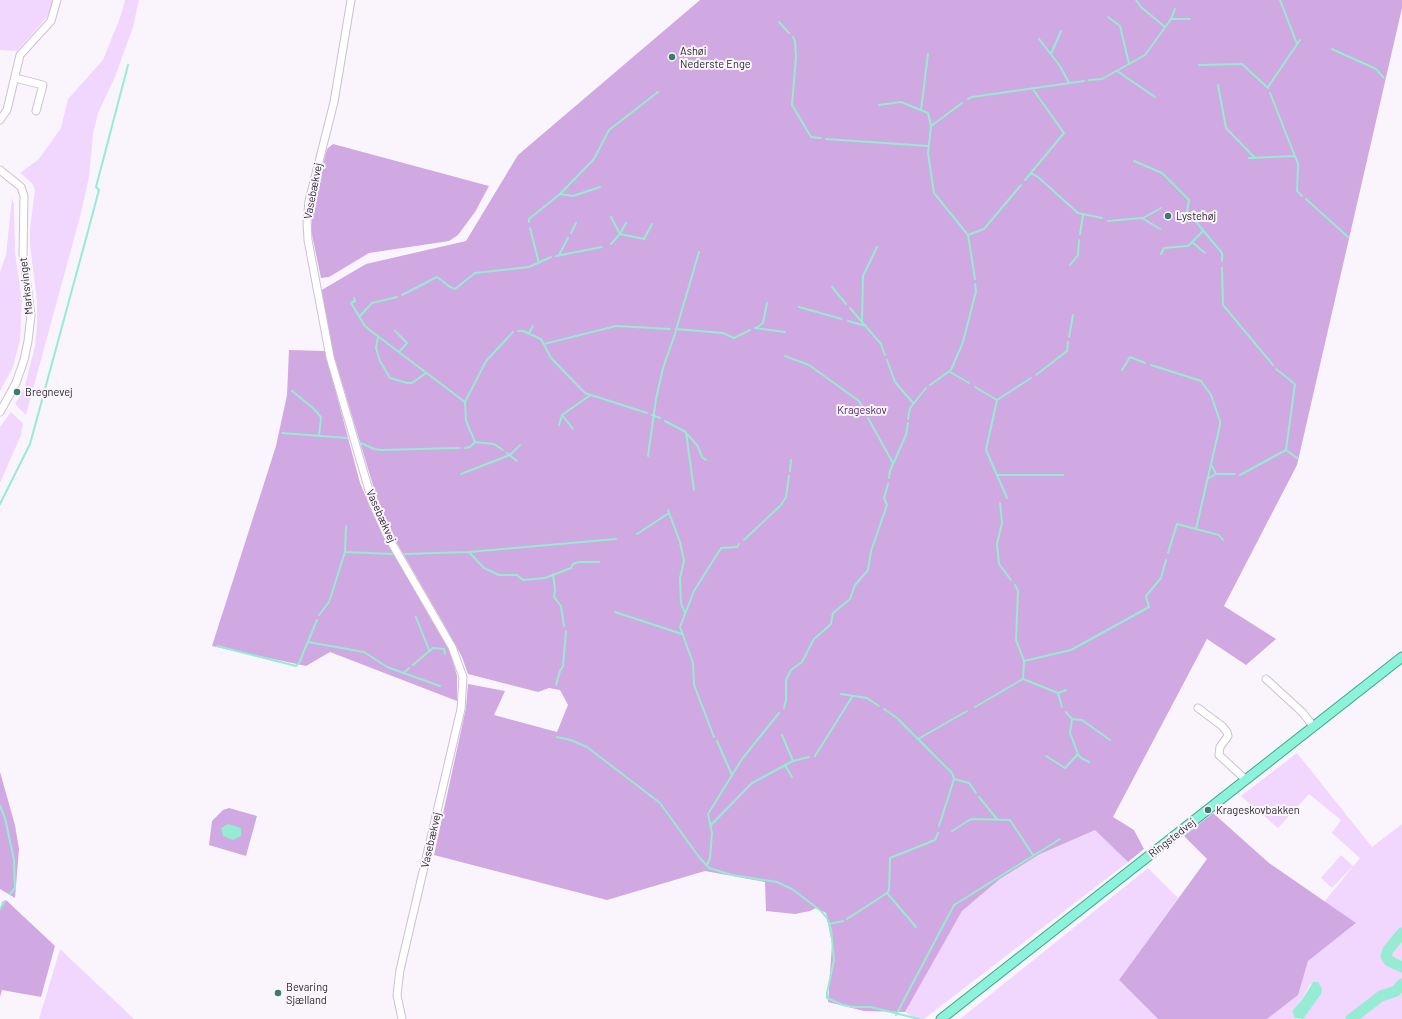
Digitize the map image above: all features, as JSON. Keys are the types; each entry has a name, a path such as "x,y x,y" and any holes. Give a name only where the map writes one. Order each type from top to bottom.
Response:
{"main road":[{"name":"Ringstedvej","path":"941,1019 1402,657"}],"street":[{"path":"0,120 7,110 20,55 51,21 57,0"},
{"name":"Vasebækvej","path":"351,0 334,102 309,201 307,222 308,240 330,357 373,504 387,535 452,647 463,677 461,709 400,970 397,995 402,1019"},
{"path":"15,78 43,84 36,111"},
{"name":"Marksvinget","path":"0,170 21,186 24,196 23,254 31,316 24,360 16,383 0,412"},
{"path":"1266,679 1302,712 1314,727"},
{"path":"1198,708 1222,726 1227,732 1228,736 1220,747 1219,755 1246,780"}],"shaded area":[{"path":"0,0 54,0 49,15 17,51 0,50"},
{"path":"125,0 139,0 133,27 115,77 98,113 93,134 89,177 81,213 26,415 15,404 24,389 35,346 37,326 37,301 30,245 30,228 35,190 32,183 20,173 39,159 61,128 68,99 103,60 121,15"},
{"path":"12,198 14,203 15,252 22,301 20,340 13,367 0,391 0,272 6,255"},
{"path":"11,412 23,423 21,435 0,483 0,427"},
{"path":"1297,753 1372,847 1402,824 1402,1019 1301,1019 1321,994 1317,982 1313,982 1309,986 1302,1000 1292,1011 1295,1018 1299,1019 1267,1019 1297,995 1308,961 1355,924 1324,902 1360,858 1332,833 1341,820 1309,794 1278,828 1241,796"},
{"path":"228,824 241,828 241,836 233,840 223,836 221,828"},
{"path":"1095,829 1128,862 924,1019 916,1019 905,1012 962,911 1000,879 1040,854"},
{"path":"1341,855 1353,866 1332,888 1321,878"},
{"path":"1148,868 1178,898 1119,980 1158,1019 960,1019"},
{"path":"60,949 134,1019 39,1019"},
{"path":"1313,982 1318,982 1322,989 1321,994 1303,1019 1295,1018 1292,1011 1302,1000"}],"green space":[{"name":"Krageskov","path":"700,0 1402,0 1402,8 1297,465 1224,606 1276,639 1246,665 1207,639 1113,817 1134,830 1144,849 1128,862 1095,830 1040,854 1000,879 962,911 905,1012 864,1011 828,1002 832,944 826,913 816,908 810,911 795,914 766,911 765,882 705,871 607,900 434,855 466,708 468,684 505,691 494,715 557,732 568,705 560,690 549,688 538,692 468,674 462,657 390,531 376,495 333,353 320,291 366,264 466,241 518,155"},
{"path":"333,144 489,186 475,212 458,235 449,241 369,253 329,277 321,278 311,230 314,199 327,149"},
{"path":"289,350 325,351 360,483 382,534 449,648 457,676 457,701 330,652 306,666 212,646 276,446 287,395"},
{"path":"0,772 15,825 19,849 15,898 0,889"},
{"path":"229,808 257,816 246,856 209,845 212,821 223,810"},
{"path":"1213,813 1269,863 1356,923 1308,961 1298,995 1267,1019 1158,1019 1119,980 1207,859 1184,836"},
{"path":"6,900 55,946 41,997 2,990 0,997 0,911 2,902"}],"waterway":[{"path":"1136,0 1141,7 1165,27"},
{"path":"1280,0 1297,44"},
{"path":"1089,80 1102,79 1145,55 1171,19 1175,9"},
{"path":"1108,17 1120,26 1129,64"},
{"path":"1171,19 1190,19"},
{"path":"779,22 789,33"},
{"path":"1051,54 1061,31"},
{"path":"793,37 795,41 796,57 792,105 811,137 821,138"},
{"path":"1039,39 1060,66 1069,83"},
{"path":"1268,87 1300,40"},
{"path":"1332,49 1376,69 1384,78"},
{"path":"921,110 928,54"},
{"path":"1199,65 1242,64 1268,88"},
{"path":"0,504 30,444 99,190 96,187 128,65"},
{"path":"1117,71 1155,97"},
{"path":"968,99 972,97 1084,81"},
{"path":"1218,85 1226,128 1255,158"},
{"path":"1025,180 1064,133 1032,88"},
{"path":"529,222 529,219 560,194 594,159 609,130 658,92"},
{"path":"1270,93 1298,164 1297,191 1302,196"},
{"path":"879,105 901,102 928,113 931,126 928,153 934,193 968,235 975,279"},
{"path":"931,126 962,103"},
{"path":"826,139 928,146"},
{"path":"1249,158 1295,156"},
{"path":"1134,161 1162,173 1189,200 1187,211 1222,253 1222,261"},
{"path":"1031,173 1038,177 1078,213 1102,218"},
{"path":"968,235 984,229 1021,185"},
{"path":"560,194 573,196 600,187"},
{"path":"1306,199 1348,237"},
{"path":"1143,218 1161,208"},
{"path":"1080,234 1083,215"},
{"path":"611,217 620,234 644,239 652,224"},
{"path":"1108,221 1142,218 1160,229"},
{"path":"571,233 576,223"},
{"path":"611,244 620,234 626,223"},
{"path":"530,228 539,263"},
{"path":"1161,254 1164,248 1188,246 1203,231"},
{"path":"559,255 568,238"},
{"path":"1070,265 1078,255 1079,240"},
{"path":"1192,242 1205,253"},
{"path":"556,256 602,247"},
{"path":"862,322 863,276 877,247"},
{"path":"648,456 656,399 663,368 674,337 699,252"},
{"path":"402,295 437,277 455,289 475,273 529,267 551,257"},
{"path":"1222,268 1223,305 1273,365"},
{"path":"930,385 951,370 963,342 976,291 975,284"},
{"path":"832,287 846,304"},
{"path":"359,317 372,303 397,297"},
{"path":"354,298 355,301 351,303 365,326 465,402"},
{"path":"756,328 763,323 767,303"},
{"path":"799,307 842,319"},
{"path":"850,308 881,344 885,355"},
{"path":"1069,337 1073,315"},
{"path":"848,321 866,326"},
{"path":"529,333 533,326"},
{"path":"544,344 616,326 670,329"},
{"path":"755,328 785,332"},
{"path":"676,329 723,333 734,338 750,330"},
{"path":"395,331 407,343 399,352"},
{"path":"518,331 523,331 541,339 551,358 585,393 647,413"},
{"path":"465,448 470,447 475,442 466,421 465,402 486,361 513,332"},
{"path":"378,337 376,348 380,361 390,378 412,383 426,373"},
{"path":"1036,375 1067,351 1068,342"},
{"path":"785,356 809,365 859,401 866,413"},
{"path":"1122,370 1130,357 1145,363"},
{"path":"887,360 895,382 913,403"},
{"path":"1151,365 1201,381 1211,395 1220,421 1196,529"},
{"path":"1276,369 1295,384 1286,450"},
{"path":"950,372 969,383"},
{"path":"1007,498 986,450 997,400 1031,378"},
{"path":"975,387 997,400"},
{"path":"908,419 910,408 926,388"},
{"path":"292,391 313,408 321,417 319,436"},
{"path":"559,425 562,415 589,396"},
{"path":"562,415 573,429"},
{"path":"652,415 660,418"},
{"path":"868,418 893,463"},
{"path":"665,421 686,432 694,490"},
{"path":"889,478 890,471 906,435 908,423"},
{"path":"282,433 347,438"},
{"path":"687,434 697,445 702,457 706,460"},
{"path":"475,442 494,444 503,450"},
{"path":"361,443 374,449 381,450 459,448"},
{"path":"461,474 510,455 520,445"},
{"path":"1240,475 1286,450 1297,458"},
{"path":"507,453 517,461"},
{"path":"790,471 791,460"},
{"path":"1209,478 1216,474 1212,466"},
{"path":"1216,474 1235,474"},
{"path":"997,475 1063,475"},
{"path":"744,540 781,505 786,497 789,476"},
{"path":"784,708 786,700 786,680 791,670 802,662 814,639 831,624 833,613 850,599 855,585 868,570 871,551 887,505 884,498 888,484"},
{"path":"1000,503 1002,523 997,544 999,564 1011,580"},
{"path":"668,510 680,542 684,561 680,578 681,603 685,613"},
{"path":"637,534 669,513"},
{"path":"1168,553 1177,524 1219,535 1223,540"},
{"path":"319,615 329,602 345,552 346,526"},
{"path":"405,554 469,552 616,539"},
{"path":"714,737 694,685 693,663 680,627 694,591 721,548 737,547 739,544"},
{"path":"345,552 394,554"},
{"path":"469,552 484,568 499,575 517,575 523,580 545,578 571,568 573,564 579,562 599,562"},
{"path":"1024,661 1071,650 1149,607 1146,596 1161,578 1166,560"},
{"path":"553,574 555,590 554,597 561,606 564,626"},
{"path":"1015,585 1018,591 1016,640 1024,661 1023,679"},
{"path":"615,612 682,634"},
{"path":"416,617 429,650"},
{"path":"217,646 296,666 299,663 317,620"},
{"path":"556,685 563,666 566,631"},
{"path":"308,642 364,652 387,667 440,686"},
{"path":"413,665 433,648 444,649 445,654"},
{"path":"404,673 409,668"},
{"path":"1023,679 1058,693 1062,707"},
{"path":"975,707 1023,679"},
{"path":"1058,693 1066,690"},
{"path":"841,694 867,698 879,706"},
{"path":"815,756 852,697"},
{"path":"884,709 897,718 952,773 954,779 939,826"},
{"path":"918,739 967,711"},
{"path":"1066,712 1072,719 1070,733 1078,754 1081,758 1089,762"},
{"path":"707,865 710,858 712,833 708,814 742,759 779,713"},
{"path":"1072,719 1082,720 1110,740"},
{"path":"782,735 793,761"},
{"path":"557,737 571,740 587,747 660,803 699,857 709,868 732,875 777,882 792,889 821,911 827,918 831,929 834,960 827,998 843,1005 853,1007 871,1007 919,1019"},
{"path":"717,741 732,775"},
{"path":"1046,756 1065,768 1078,754"},
{"path":"711,825 752,783 793,761 809,757"},
{"path":"785,765 792,777"},
{"path":"954,779 969,783 976,793"},
{"path":"979,797 997,819"},
{"path":"0,806 5,818 14,860 15,888 10,894"},
{"path":"952,831 971,819 1010,820 1033,855"},
{"path":"847,919 887,893 889,890 890,858 935,840 938,833"},
{"path":"896,1015 954,905 1060,839"},
{"path":"887,893 916,927"},
{"path":"0,909 5,901"},
{"path":"829,924 843,921"},
{"path":"1402,933 1388,950 1386,956 1389,961 1402,967"},
{"path":"1351,1019 1381,996 1396,991 1402,984"}],"place":[{"name":"Ashøi Nederste Enge","path":"672,57"},
{"name":"Lystehøj","path":"1168,216"},
{"name":"Bregnevej","path":"17,392"},
{"name":"Krageskovbakken","path":"1208,810"},
{"name":"Bevaring Sjælland","path":"278,993"}]}
